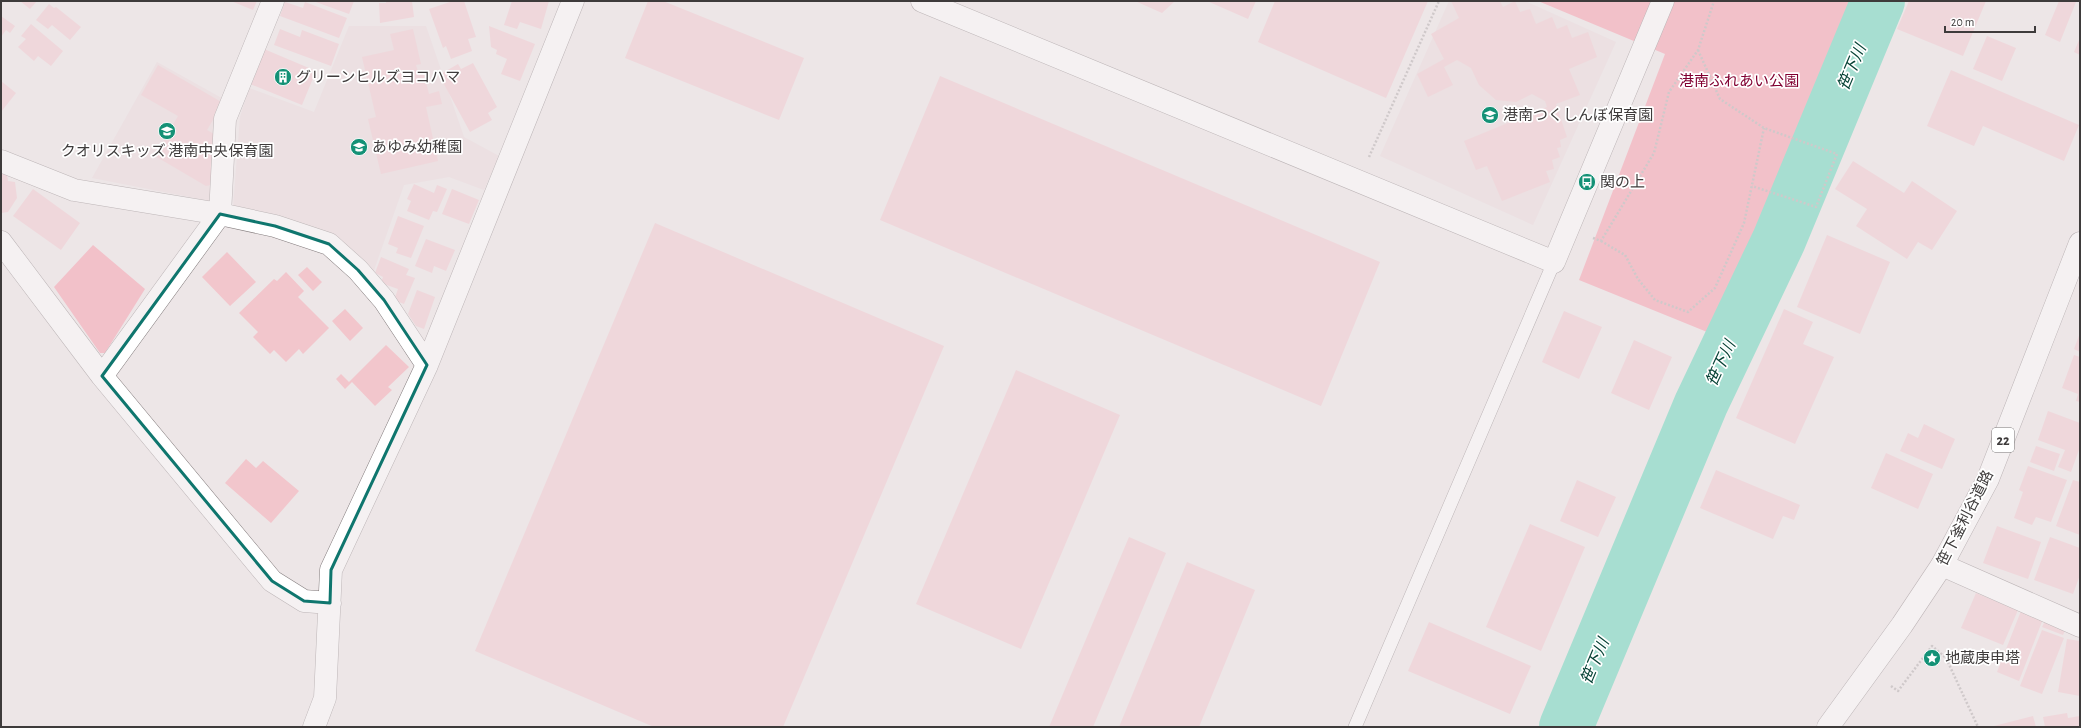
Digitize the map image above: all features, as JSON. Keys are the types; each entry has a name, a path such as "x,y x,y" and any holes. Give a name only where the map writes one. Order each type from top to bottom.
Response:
{"street":[{"path":"102,376 220,214 225,119 273,1"},
{"path":"314,727 325,698 331,570 427,365 573,1"},
{"path":"922,1 1554,262 1663,1"},
{"path":"1,161 74,190 220,214 275,226 329,244 358,270 384,300 427,365"},
{"path":"1,242 102,376 272,581 304,601 330,602"},
{"name":"笹下釜利谷道路","path":"1828,727 1902,625 1942,565 1988,479 2080,243"},
{"path":"1942,565 2080,625"}],"lane":[{"path":"1355,727 1554,262"}],"path":[{"path":"1367,160 1439,1"},
{"path":"1601,241 1654,152 1669,92 1698,50 1714,1"},
{"path":"1698,50 1720,99 1764,128 1837,154 1816,207 1752,186"},
{"path":"1568,229 1601,241 1625,255 1638,279 1654,300 1688,312 1715,288 1744,223 1764,128"},
{"path":"1888,683 1898,691 1932,646 1946,658 1978,727"}],"highlighted area":[{"path":"220,214 275,226 329,244 358,270 384,300 427,365 331,570 330,603 304,601 272,581 102,376"}],"shaded area":[{"name":"港南つくしんぼ保育園","path":"1449,1 1525,1 1616,42 1533,225 1380,156"},
{"name":"あゆみ幼稚園","path":"349,26 426,26 464,137 499,156 484,190 449,177 404,185 373,273 233,208 240,117 249,88 314,112"},
{"name":"クオリスキッズ 港南中央保育園","path":"157,62 227,101 210,201 92,178"}],"green space":[{"name":"港南ふれあい公園","path":"1538,1 1858,1 1717,336 1579,280 1665,54"},
{"path":"93,245 145,289 105,353 100,353 54,287"}],"building":[{"path":"20,1 37,1 30,9"},
{"path":"231,1 257,1 253,10"},
{"path":"313,1 354,1 349,14"},
{"path":"386,1 412,1 414,17 380,23 379,3 386,3"},
{"path":"453,1 464,1 476,37 468,39 472,51 451,59 446,46 443,48 429,9"},
{"path":"512,1 549,1 541,29 520,22 517,29 504,25"},
{"path":"648,1 663,1 804,58 779,120 625,58"},
{"path":"1135,1 1175,1 1162,13"},
{"path":"1207,1 1256,1 1248,19"},
{"path":"1275,1 1428,1 1386,98 1258,42"},
{"path":"1451,1 1500,1 1503,7 1515,1 1520,12 1530,9 1536,24 1552,17 1557,29 1567,25 1572,38 1588,32 1597,57 1569,69 1580,95 1556,104 1567,137 1560,140 1561,147 1557,148 1560,157 1552,160 1554,169 1546,171 1550,182 1502,201 1487,166 1476,170 1464,141 1547,107 1545,101 1532,94 1516,102 1496,100 1479,85 1471,68 1457,60 1444,67 1453,85 1428,97 1417,74 1444,59 1431,34 1459,18"},
{"path":"1909,1 1986,1 1963,56 1897,29"},
{"path":"2059,1 2076,2 2060,42 2045,35"},
{"path":"285,2 303,8 305,2 347,18 339,38 280,16"},
{"path":"49,4 54,8 56,7 81,27 70,40 52,25 48,29 36,20"},
{"path":"1,16 15,26 10,33 6,30 1,37"},
{"path":"31,24 63,51 51,66 38,56 34,61 18,47 26,39 21,36"},
{"path":"489,26 535,44 520,81 501,74 507,59 496,54 497,50 491,47"},
{"path":"280,29 300,37 302,30 339,44 331,66 274,45"},
{"path":"413,29 421,64 416,65 419,75 424,74 429,94 439,91 442,104 426,107 438,161 381,174 368,119 376,117 362,57 394,50 390,34"},
{"path":"1987,36 2016,48 2002,81 1973,69"},
{"path":"2080,38 2080,55 2074,52"},
{"name":"グリーンヒルズヨコハマ","path":"264,49 316,71 302,105 250,84"},
{"path":"473,63 497,107 488,113 492,120 470,132 439,75 458,64 461,69"},
{"path":"158,65 223,103 207,130 214,134 211,185 206,186 155,156 178,116 141,95"},
{"path":"1951,70 2079,125 2064,161 1983,126 1974,146 1927,126"},
{"path":"940,76 1380,262 1321,406 880,220"},
{"path":"1,81 16,93 1,112"},
{"path":"1853,161 1904,193 1912,181 1957,211 1932,250 1918,242 1907,259 1856,226 1867,209 1835,189"},
{"path":"1,174 7,174 8,181 15,182 17,198 8,212 1,213"},
{"path":"414,184 434,193 437,185 447,189 437,212 433,211 429,220 407,211 411,201 407,199"},
{"path":"33,189 80,223 61,250 13,216"},
{"path":"452,189 479,200 469,224 442,214"},
{"path":"398,216 424,226 411,258 396,253 398,248 388,244"},
{"path":"655,223 944,346 783,727 654,727 475,651"},
{"path":"1827,235 1890,262 1860,334 1797,307"},
{"path":"426,239 455,250 446,271 434,266 432,273 415,266"},
{"path":"227,252 256,282 230,306 202,277"},
{"path":"381,257 409,269 406,275 415,278 404,304 394,300 398,289 381,283 383,277 375,273"},
{"path":"307,267 322,282 313,291 298,275"},
{"path":"286,272 304,291 298,297 329,328 303,354 299,349 286,362 274,350 270,354 253,337 258,332 239,313 274,279 277,281"},
{"path":"417,290 435,297 424,329 416,326 408,314"},
{"path":"345,309 363,328 350,341 332,321"},
{"path":"1784,309 1813,322 1803,344 1834,357 1795,444 1736,418"},
{"path":"1564,311 1602,327 1579,379 1542,362"},
{"path":"2080,333 2080,352 2074,349"},
{"path":"1634,340 1672,357 1649,410 1611,393"},
{"path":"386,345 409,367 388,387 392,390 375,406 352,382 345,389 336,379 341,374 349,382"},
{"path":"2074,355 2080,357 2080,402 2076,401 2078,394 2062,388"},
{"path":"1016,370 1120,415 1021,649 916,604"},
{"path":"2048,411 2080,423 2080,447 2071,472 2058,467 2065,450 2038,440"},
{"path":"1924,424 1955,439 1942,469 1900,451 1908,433 1918,438"},
{"path":"2036,446 2060,454 2054,471 2030,462"},
{"path":"1886,453 1933,474 1918,509 1871,488"},
{"path":"246,459 256,468 263,461 299,491 271,523 225,483"},
{"path":"2028,466 2067,480 2051,522 2036,517 2032,525 2014,518 2023,492 2019,490"},
{"path":"1716,470 1800,505 1794,520 1783,516 1773,539 1700,508"},
{"path":"1577,480 1616,497 1598,537 1560,521"},
{"path":"2073,480 2080,482 2080,535 2056,526"},
{"path":"1530,524 1585,547 1541,651 1486,627"},
{"path":"1997,526 2041,542 2028,579 1983,563"},
{"path":"1129,537 1166,553 1093,727 1049,727"},
{"path":"2050,537 2080,548 2080,575 2073,594 2034,580"},
{"path":"1187,562 1255,590 1199,727 1119,727"},
{"path":"1976,593 2018,610 2003,645 1961,628"},
{"path":"2021,611 2043,619 2019,681 1997,672"},
{"path":"2047,617 2067,626 2063,635 2042,627"},
{"path":"1429,622 1531,666 1510,714 1408,671"},
{"path":"2042,630 2064,638 2042,694 2020,686"},
{"path":"2067,639 2080,641 2080,696 2058,692"},
{"path":"2067,713 2068,718 2080,716 2080,727 2045,727 2043,717"},
{"path":"2033,716 2036,727 1994,727 1994,726"}],"waterway":[{"name":"笹下川","path":"1566,727 1701,404 1779,240 1878,1"}],"place":[{"name":"グリーンヒルズヨコハマ","path":"283,77"},
{"name":"港南つくしんぼ保育園","path":"1490,115"},
{"name":"クオリスキッズ 港南中央保育園","path":"167,131"},
{"name":"あゆみ幼稚園","path":"359,147"},
{"name":"関の上","path":"1587,182"},
{"name":"地蔵庚申塔","path":"1932,658"}]}
